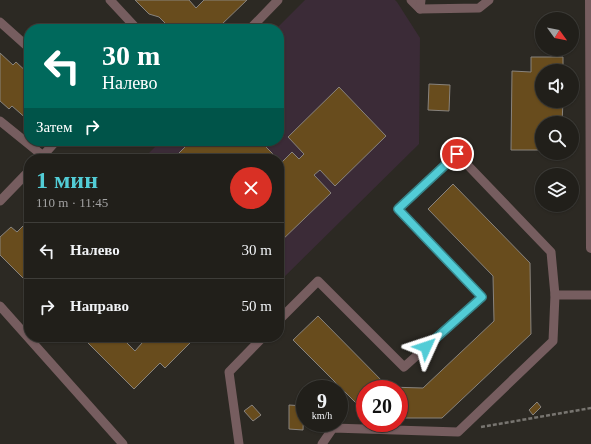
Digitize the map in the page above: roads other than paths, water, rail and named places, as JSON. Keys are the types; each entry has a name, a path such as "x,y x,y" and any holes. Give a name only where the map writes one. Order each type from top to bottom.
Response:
{"street":[{"path":"590,0 591,248"}],"lane":[{"path":"110,0 132,24"},
{"path":"255,24 278,0"},
{"path":"411,0 421,5 479,8 488,0"},
{"path":"0,22 24,44"},
{"path":"0,121 24,142"},
{"path":"29,146 38,154"},
{"path":"46,154 52,146"},
{"path":"284,312 318,281 404,367 482,297 398,209 457,154 551,252 555,295 553,341 458,432 333,428 322,444"},
{"path":"0,201 24,176"},
{"path":"555,295 591,295"},
{"path":"0,306 24,333"},
{"path":"32,342 123,444"},
{"path":"239,444 229,372 258,342"}]}
